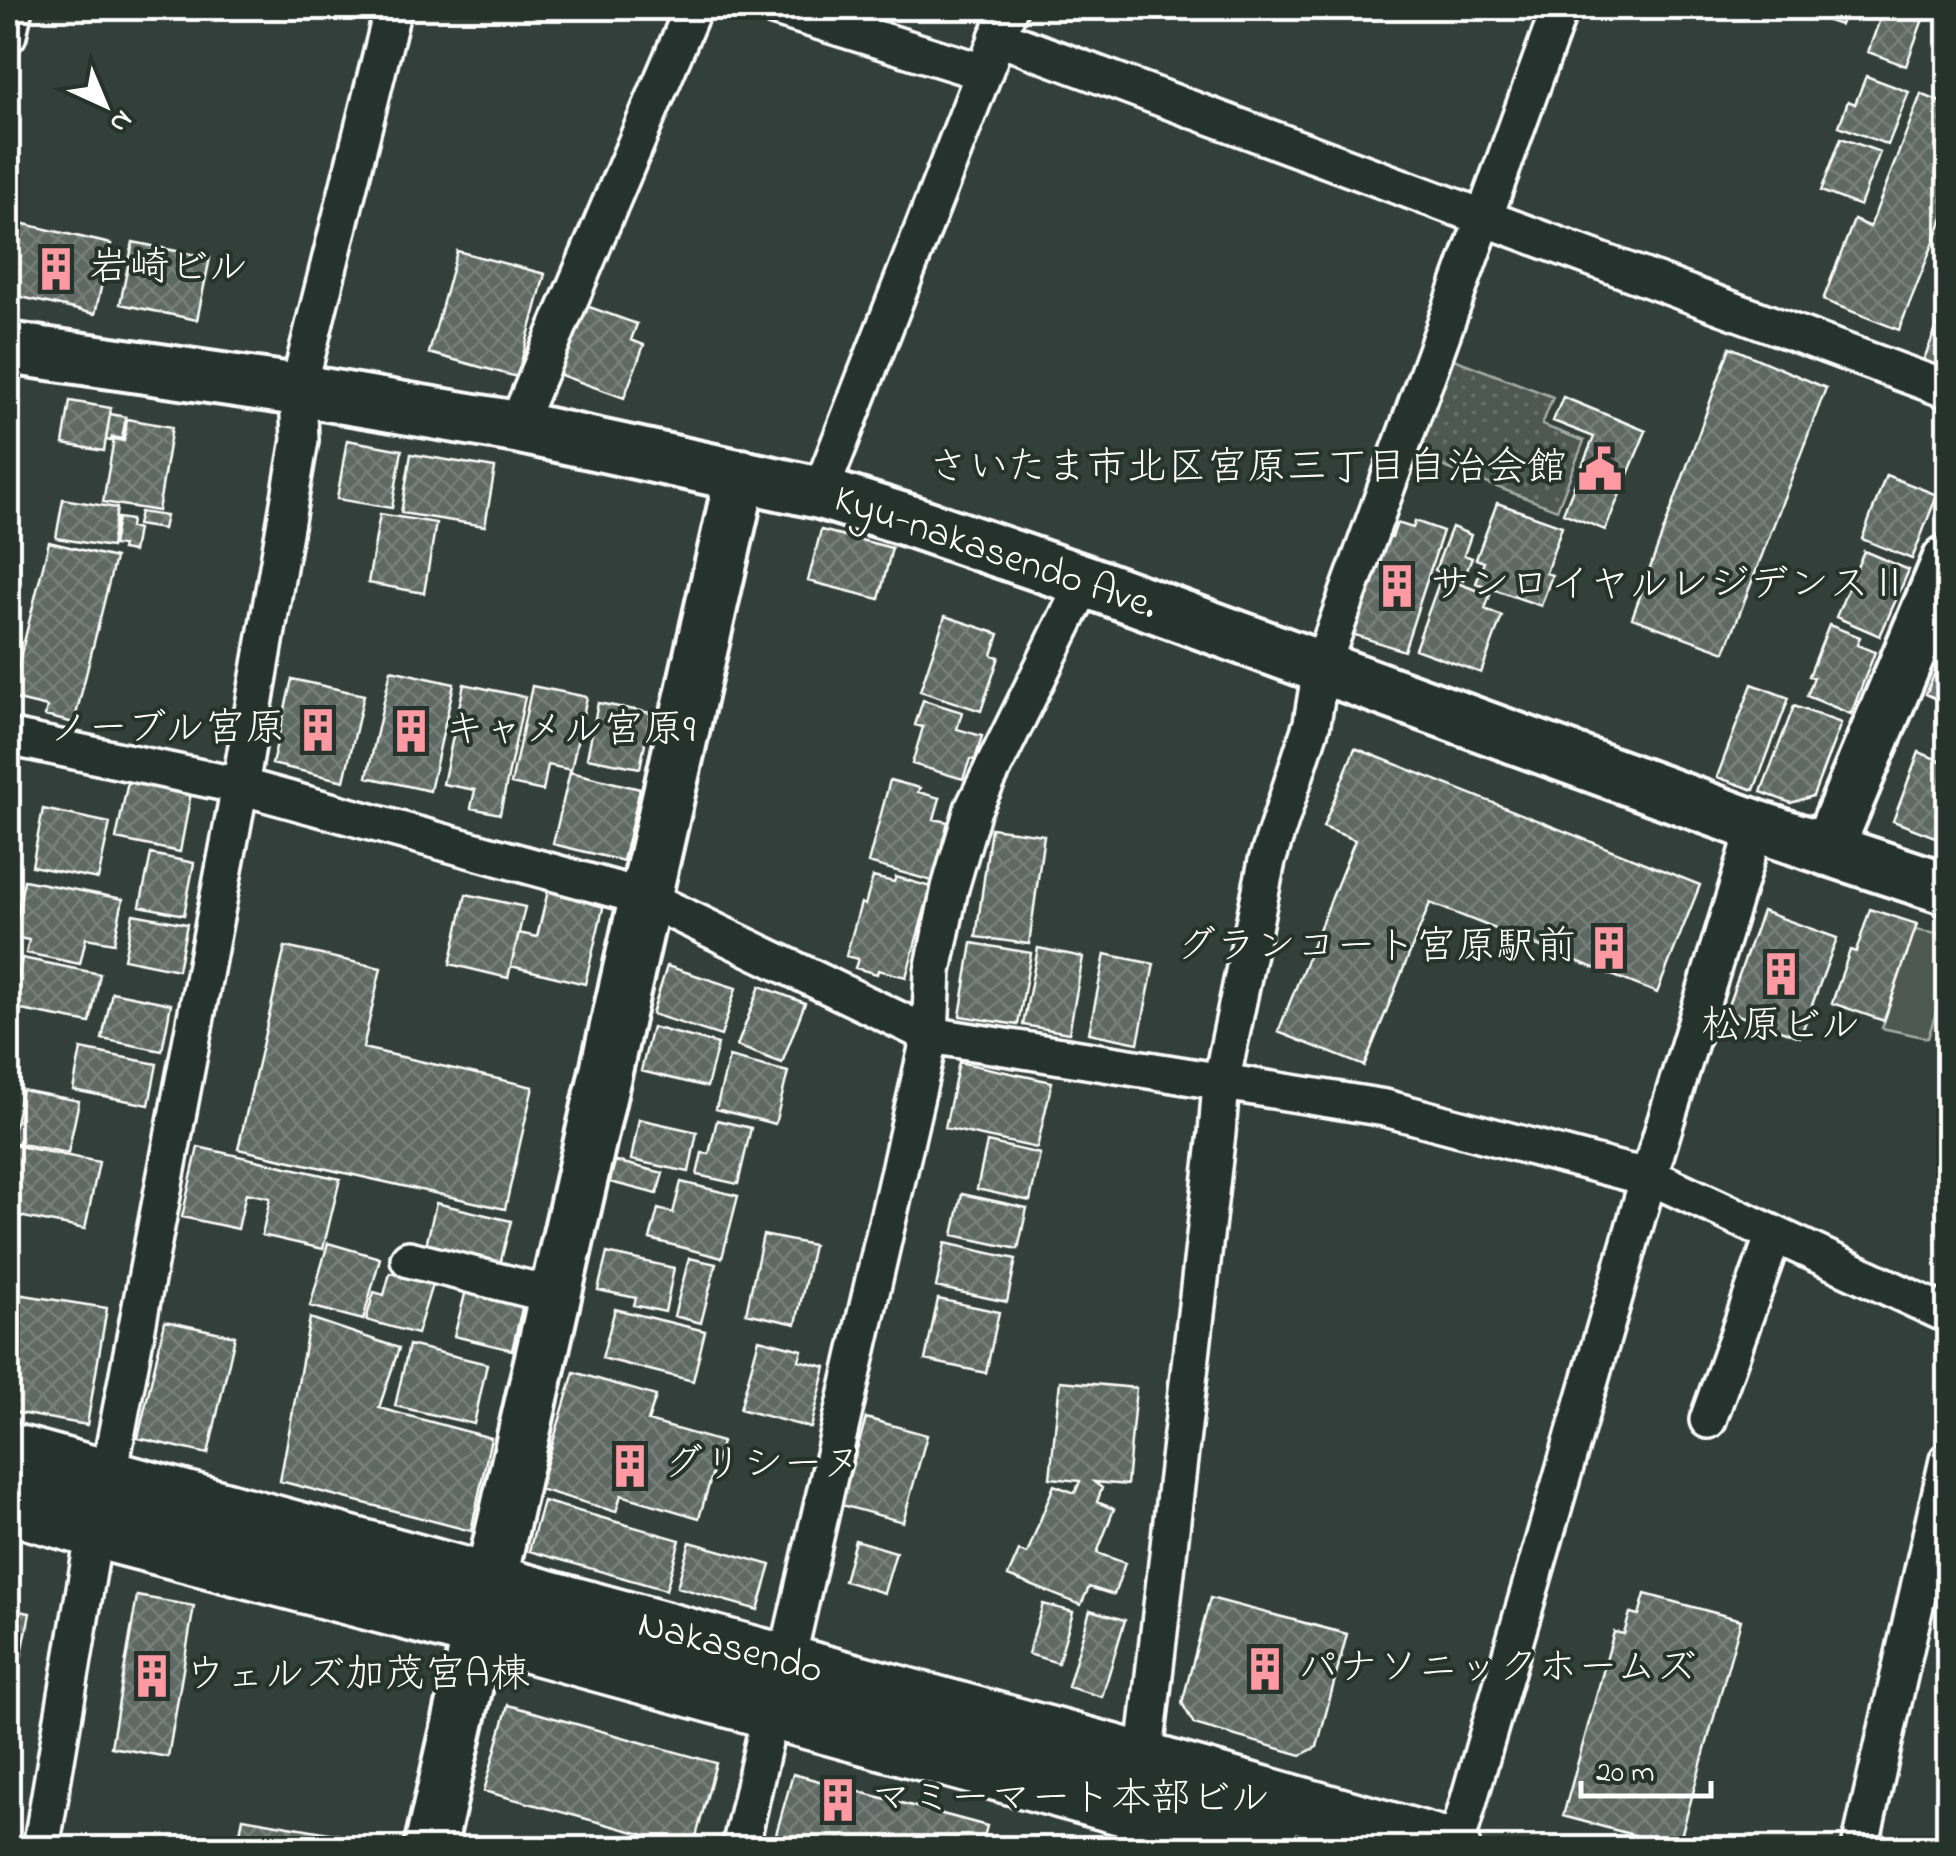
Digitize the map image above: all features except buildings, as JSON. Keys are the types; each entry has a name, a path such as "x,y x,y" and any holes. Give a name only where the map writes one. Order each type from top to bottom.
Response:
{"highway":[{"name":"Nakasendo","path":"8,1451 102,1504 778,1687 1274,1848"},
{"name":"Nakasendo","path":"8,1504 102,1504"},
{"name":"Nakasendo","path":"1143,1808 1454,1848"}],"main road":[{"name":"Kyu-nakasendo Ave.","path":"8,348 298,390 516,427 820,493 1085,581 1756,826 1948,889"},
{"path":"430,1848 741,475"},
{"path":"1827,850 1948,561"}],"street":[{"path":"8,35 14,8"},
{"path":"40,1848 240,786 300,440 298,390 393,8"},
{"path":"516,427 693,8"},
{"path":"776,8 983,72"},
{"path":"1143,1808 1221,1083 1268,861 1312,723 1321,668 1560,8"},
{"path":"820,493 1003,22 1482,218 1948,390"},
{"path":"740,1848 930,1035 933,971 950,888 973,809 1085,581"},
{"path":"8,737 240,786 646,898 930,1035 1385,1108 1649,1176 1948,1315"},
{"path":"1454,1848 1649,1176 1756,826"},
{"path":"1708,1420 1774,1234"},
{"path":"409,1259 556,1296"},
{"path":"1860,1848 1948,1460"}],"shaded area":[{"path":"1451,358 1553,397 1542,425 1584,441 1557,510 1413,455"},
{"path":"1915,930 1948,936 1948,974 1928,1038 1882,1028"}],"place":[{"name":"岩崎ビル","path":"56,269"},
{"name":"さいたま市北区宮原三丁目自治会館","path":"1600,469"},
{"name":"サンロイヤルレジデンスⅡ","path":"1397,586"},
{"name":"ノーブル宮原","path":"318,730"},
{"name":"キャメル宮原9","path":"411,731"},
{"name":"グランコート宮原駅前","path":"1609,948"},
{"name":"松原ビル","path":"1781,974"},
{"name":"グリシーヌ","path":"630,1466"},
{"name":"パナソニックホームズ","path":"1265,1669"},
{"name":"ウェルズ加茂宮A棟","path":"152,1676"},
{"name":"マミーマート本部ビル","path":"838,1800"}]}
